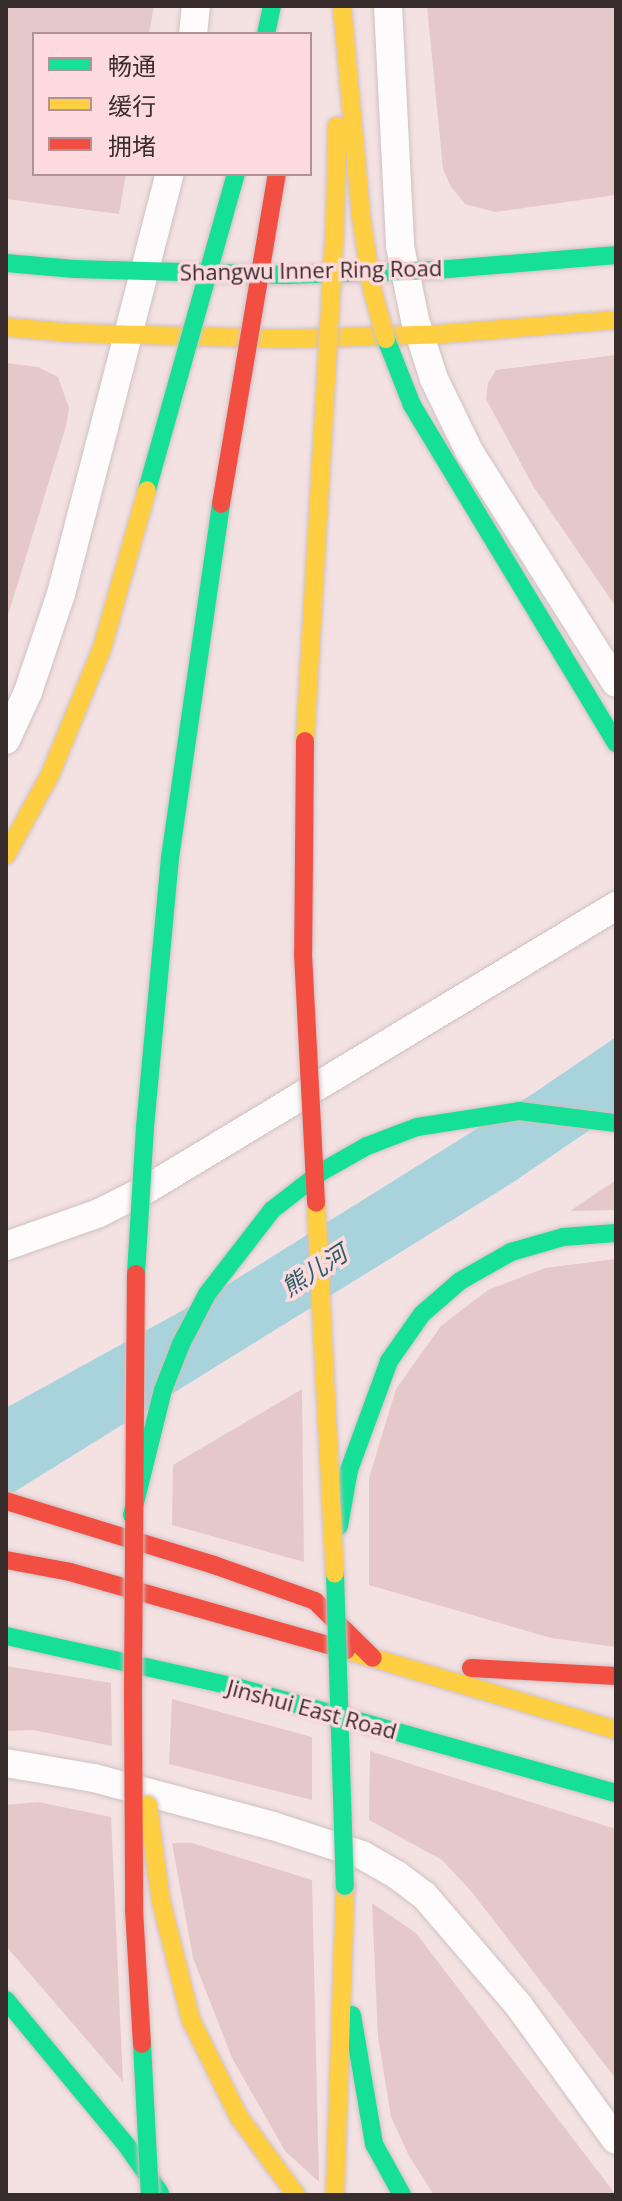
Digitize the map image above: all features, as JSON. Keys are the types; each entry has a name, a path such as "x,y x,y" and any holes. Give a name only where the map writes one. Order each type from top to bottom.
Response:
{"main road":[{"path":"266,32 272,6"},
{"path":"279,6 280,32"},
{"path":"341,6 361,216 372,289 388,346 412,405 537,617 616,743"},
{"path":"341,6 335,224 305,719 303,954 334,1552 345,1886 354,2036 374,2144 402,2195"},
{"path":"6,855 50,775 102,648 235,176"},
{"path":"150,2195 134,1910 132,1515 135,1288 145,1127 170,858 212,556 277,176"},
{"name":"Shangwu Inner Ring Road","path":"6,263 286,275 405,271 616,255"},
{"path":"6,327 128,335 286,339 420,334 616,320"},
{"path":"132,1515 163,1390 181,1344 207,1294 272,1210 321,1172 367,1146 417,1127 519,1111 616,1123"},
{"path":"334,1552 349,1470 389,1361 422,1314 460,1281 511,1252 563,1237 616,1233"},
{"path":"6,1501 214,1565 315,1601 375,1659 534,1674 616,1676"},
{"path":"6,1560 43,1566 616,1730"},
{"name":"Jinshui East Road","path":"6,1636 236,1687 616,1793"},
{"path":"133,1692 161,1901 191,2020 239,2117 296,2195"},
{"path":"475,1754 616,1809"},
{"path":"335,2195 345,1886"},
{"path":"6,2000 127,2146 161,2195"}],"street":[{"path":"193,32 196,6"},
{"path":"388,6 400,246 420,334 434,379 470,453 616,683"},
{"path":"6,740 28,692 61,594 169,176"},
{"path":"6,1246 99,1213 147,1189 616,906"},
{"path":"6,1763 94,1778 273,1826 362,1855 397,1875 424,1895 519,2006 616,2140"},
{"path":"6,1778 43,1769"}],"shaded area":[{"path":"6,6 154,6 149,32 32,32 32,176 126,176 119,214 6,199"},
{"path":"427,6 616,6 616,195 495,212 465,204 451,187 443,169"},
{"path":"616,355 616,607 533,486 486,399 488,383 496,370"},
{"path":"6,363 38,367 58,377 69,408 6,622"},
{"path":"616,1180 616,1210 570,1211"},
{"path":"616,1259 616,1647 551,1638 369,1585 369,1478 396,1389 441,1326 488,1290 545,1268"},
{"path":"302,1389 304,1562 172,1525 173,1465"},
{"path":"6,1666 111,1683 112,1746 33,1730 6,1731"},
{"path":"172,1699 312,1737 312,1800 169,1764"},
{"path":"370,1751 616,1829 616,2079 471,1891 442,1860 369,1820"},
{"path":"38,1802 111,1817 123,2082 6,1946 6,1805"},
{"path":"172,1843 192,1843 312,1880 319,2182 285,2151 232,2058 193,1958"},
{"path":"372,1903 416,1933 616,2195 434,2195 409,2156 391,2117 378,2037"}],"water":[{"name":"熊儿河","path":"616,1037 616,1112 512,1183 6,1497 6,1408 214,1293 534,1093"}],"traffic: fast":[{"path":"266,32 272,6"},
{"path":"147,490 235,176"},
{"path":"6,263 75,269 286,275 437,270 616,255"},
{"path":"386,339 412,405 616,743"},
{"path":"136,1274 145,1127 170,858 221,504"},
{"path":"132,1515 163,1390 181,1344 207,1294 272,1210 321,1172 367,1146 417,1127 519,1111 616,1123"},
{"path":"339,1526 349,1470 389,1361 422,1314 460,1281 511,1252 563,1237 616,1233"},
{"path":"335,1574 345,1886"},
{"path":"6,1636 236,1687 616,1793"},
{"path":"6,2000 127,2146 160,2193"},
{"path":"352,2015 374,2144 402,2195"},
{"path":"142,2044 150,2195"}],"traffic: slow":[{"path":"342,6 361,216 372,289 386,339"},
{"path":"305,741 335,224 337,126"},
{"path":"6,327 72,333 286,339 441,334 616,320"},
{"path":"6,855 50,775 102,648 147,490"},
{"path":"316,1203 335,1574"},
{"path":"346,1650 616,1730"},
{"path":"148,1805 161,1901 191,2020 239,2117 296,2195"},
{"path":"335,2195 345,1886"}],"traffic: jam":[{"path":"221,504 277,176"},
{"path":"305,741 303,954 316,1203"},
{"path":"133,1692 136,1274"},
{"path":"6,1501 214,1565 315,1601 373,1658"},
{"path":"6,1560 70,1572 346,1650"},
{"path":"471,1668 616,1676"},
{"path":"133,1692 134,1910 142,2044"}]}
